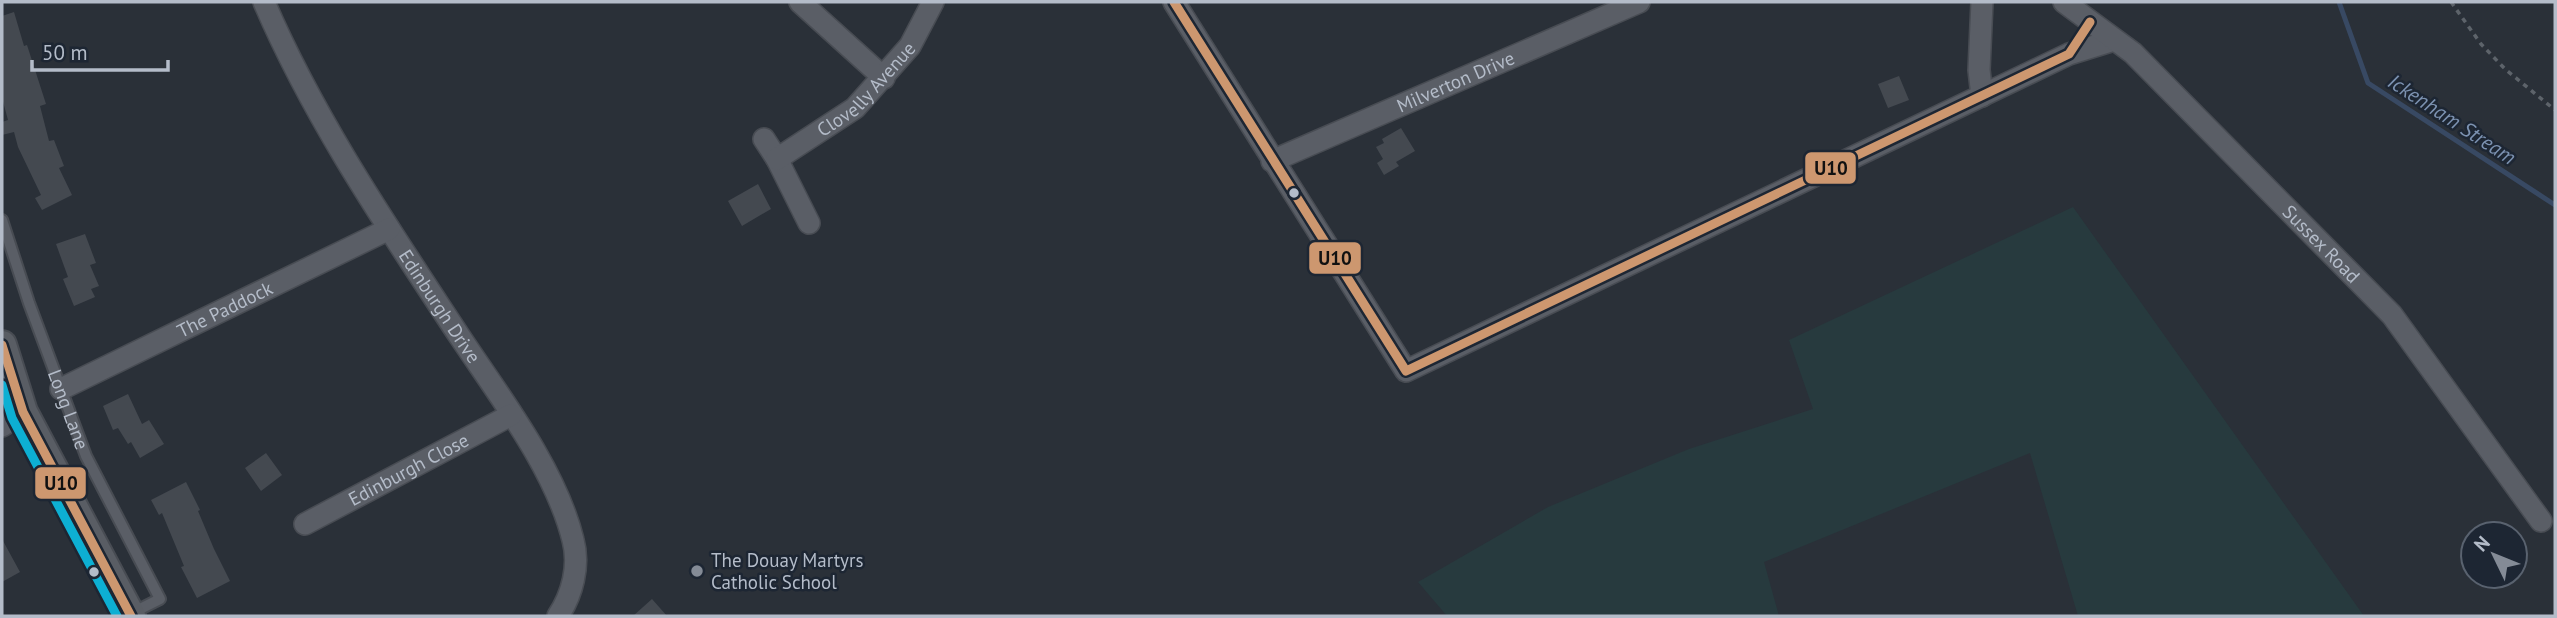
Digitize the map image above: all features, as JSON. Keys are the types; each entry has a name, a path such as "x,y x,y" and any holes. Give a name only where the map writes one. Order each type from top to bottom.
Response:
{"main road":[{"name":"Long Lane","path":"2,345 13,419 130,615"}],"street":[{"name":"Edinburgh Drive","path":"264,2 292,64 389,229 511,415 548,477 574,543 575,574 567,602 558,616"},
{"path":"800,2 884,78"},
{"name":"Clovelly Avenue","path":"777,159 855,108 910,46 933,2"},
{"path":"1174,2 1406,371 2068,54 2114,40"},
{"name":"Milverton Drive","path":"1272,161 1639,2"},
{"path":"1982,2 1979,70 1982,96"},
{"name":"Sussex Road","path":"2064,2 2133,53 2392,315 2541,521"},
{"path":"2068,54 2090,22"},
{"path":"764,139 809,223"},
{"name":"The Paddock","path":"61,389 389,229"},
{"name":"Edinburgh Close","path":"305,524 511,415"}],"lane":[{"name":"Long Lane","path":"2,220 86,456 160,598 130,615"}],"path":[{"path":"2451,2 2481,44 2505,69 2555,110"}],"green space":[{"path":"2073,207 2364,616 2078,616 2030,453 1764,562 1779,616 1447,616 1418,582 1548,507 1689,449 1813,409 1789,340"}],"building":[{"path":"14,12 46,104 40,106 49,141 54,140 64,166 59,168 72,195 42,210 35,198 41,195 18,147 14,132 2,135 2,122 8,120 2,98 2,16"},
{"path":"1899,76 1909,100 1888,108 1878,84"},
{"path":"1401,128 1415,151 1396,162 1399,166 1384,175 1377,163 1383,159 1376,147 1384,143 1382,139"},
{"path":"758,184 771,209 742,226 728,201"},
{"path":"85,234 96,263 90,265 99,286 91,289 95,297 74,306 63,279 68,277 56,244"},
{"path":"128,394 142,424 149,420 164,444 140,458 131,442 128,444 118,428 113,430 103,406"},
{"path":"266,453 282,475 261,491 245,468"},
{"path":"186,482 230,581 197,598 181,567 184,566 162,513 159,515 151,500"},
{"path":"2,539 20,572 2,582"},
{"path":"652,599 667,616 633,616"}],"waterway":[{"name":"Ickenham Stream","path":"2339,2 2368,83 2555,205"}],"transit line":[{"name":"U10","path":"1174,2 1406,371 2069,54 2090,22"},
{"name":"U10","path":"2,345 23,412 131,616"},
{"path":"2,385 12,418 117,616"}],"place":[{"name":"The Douay Martyrs Catholic School","path":"697,571"}]}
